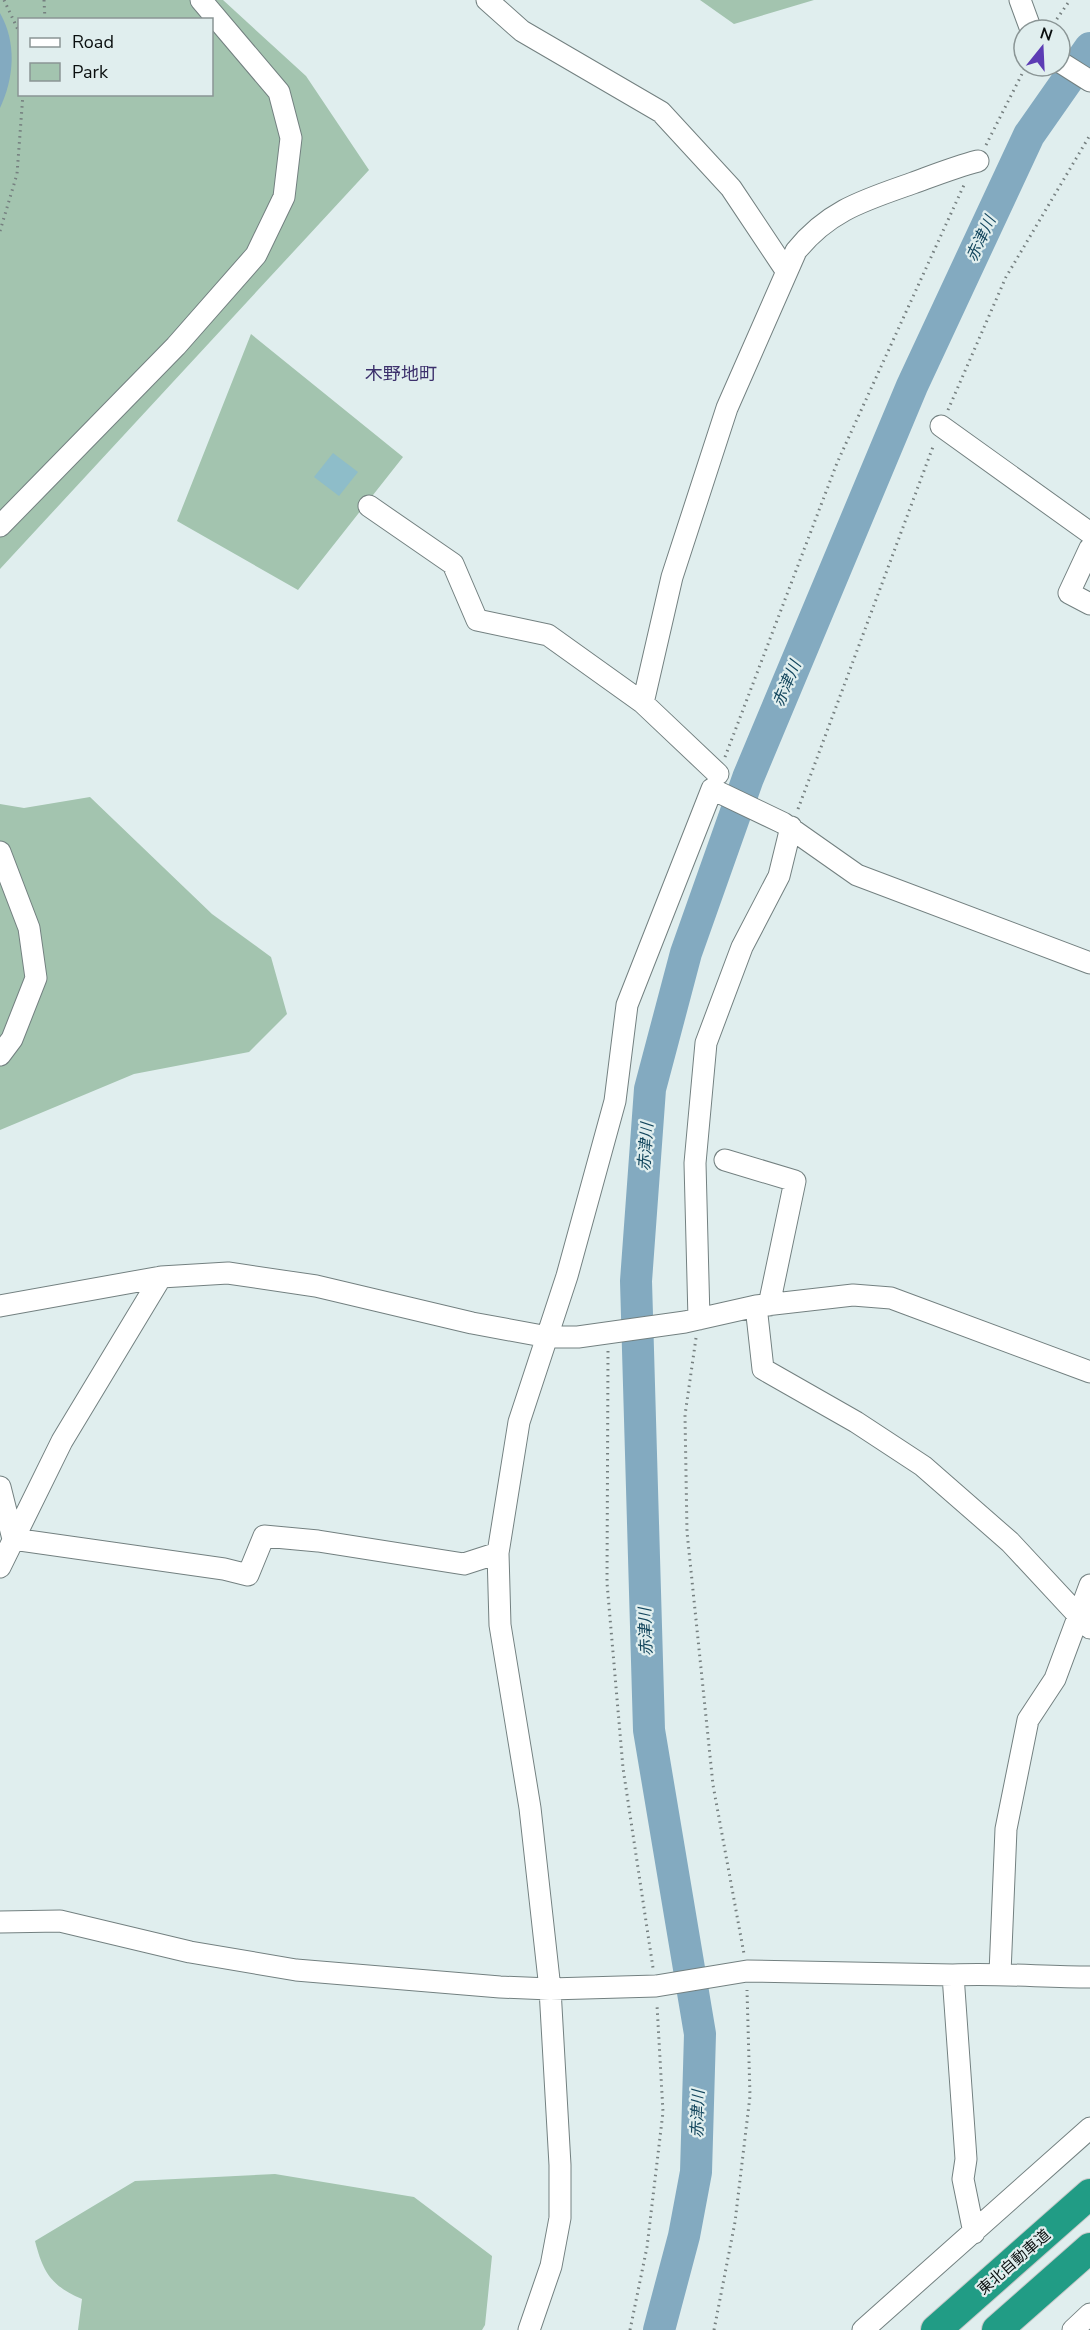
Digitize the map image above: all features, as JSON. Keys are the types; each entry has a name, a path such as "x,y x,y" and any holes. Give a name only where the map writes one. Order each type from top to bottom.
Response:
{"highway":[{"name":"東北自動車道","path":"936,2330 1090,2194"},
{"path":"997,2330 1090,2248"}],"street":[{"path":"0,526 176,346 256,255 284,197 291,138 279,92 201,0"},
{"path":"487,0 522,31 661,112 731,188 785,269"},
{"path":"1020,0 1027,18"},
{"path":"1072,70 1090,81"},
{"path":"643,703 672,577 723,419 785,269 795,251 811,232 845,207 945,169 978,161"},
{"path":"941,426 1090,533"},
{"path":"369,506 453,564 477,620 548,635 643,703 719,784 787,825 857,875 1090,963"},
{"path":"1090,548 1069,593 1090,604"},
{"path":"529,2330 551,2266 560,2218 560,2154 550,1989 530,1808 500,1625 498,1553 519,1422 548,1337 615,1101 627,1005 712,789 719,784"},
{"path":"692,1320 694,1163 706,1044 742,947 779,876 787,825"},
{"path":"0,852 30,927 36,978 12,1039 0,1055"},
{"path":"725,1160 795,1180 762,1306 764,1369 856,1422 923,1466 1010,1542 1084,1621"},
{"path":"0,1306 161,1277 228,1273 316,1286 472,1323 548,1337 611,1334 762,1306 853,1295 891,1298 1090,1372"},
{"path":"0,1567 63,1441 161,1277"},
{"path":"0,1487 13,1539"},
{"path":"13,1539 248,1575 264,1536 318,1541 464,1564 498,1553"},
{"path":"1000,1973 1006,1829 1028,1720 1056,1679 1084,1621 1090,1585"},
{"path":"0,1922 60,1921 190,1952 296,1970 550,1989 661,1986 744,1971 953,1975 1000,1973 1090,1977"},
{"path":"953,1975 966,2159 963,2179 974,2233"},
{"path":"863,2330 1090,2128"},
{"path":"1072,2330 1090,2314"}],"path":[{"path":"4,0 18,30"},
{"path":"44,0 45,18"},
{"path":"1057,18 1070,0"},
{"path":"719,784 837,463 958,194 978,161 1020,78"},
{"path":"0,231 17,174 23,96"},
{"path":"787,825 941,426 1006,277 1090,135"},
{"path":"692,1320 685,1415 687,1532 713,1785 744,1971 750,2096 735,2222 714,2330"},
{"path":"611,1334 607,1583 623,1768 661,1986 663,2112 647,2247 630,2330"}],"green space":[{"path":"0,0 223,0 306,76 369,170 0,569"},
{"path":"700,0 814,0 734,24"},
{"path":"251,334 403,457 298,590 177,521"},
{"path":"90,797 212,914 271,957 287,1014 249,1052 134,1074 0,1130 0,804 24,808"},
{"path":"275,2174 414,2197 492,2256 485,2325 482,2330 78,2330 82,2299 63,2289 50,2277 41,2261 35,2241 135,2181"}],"water":[{"path":"0,13 9,36 12,60 5,97 0,108"}],"building":[{"path":"333,453 358,472 339,496 314,477"}],"waterway":[{"name":"赤津川","path":"659,2330 684,2236 696,2172 700,2034 649,1730 636,1281 650,1089 686,953 748,778 912,386 1029,135 1090,48"}],"district":[{"name":"木野地町","path":"401,374"}]}
